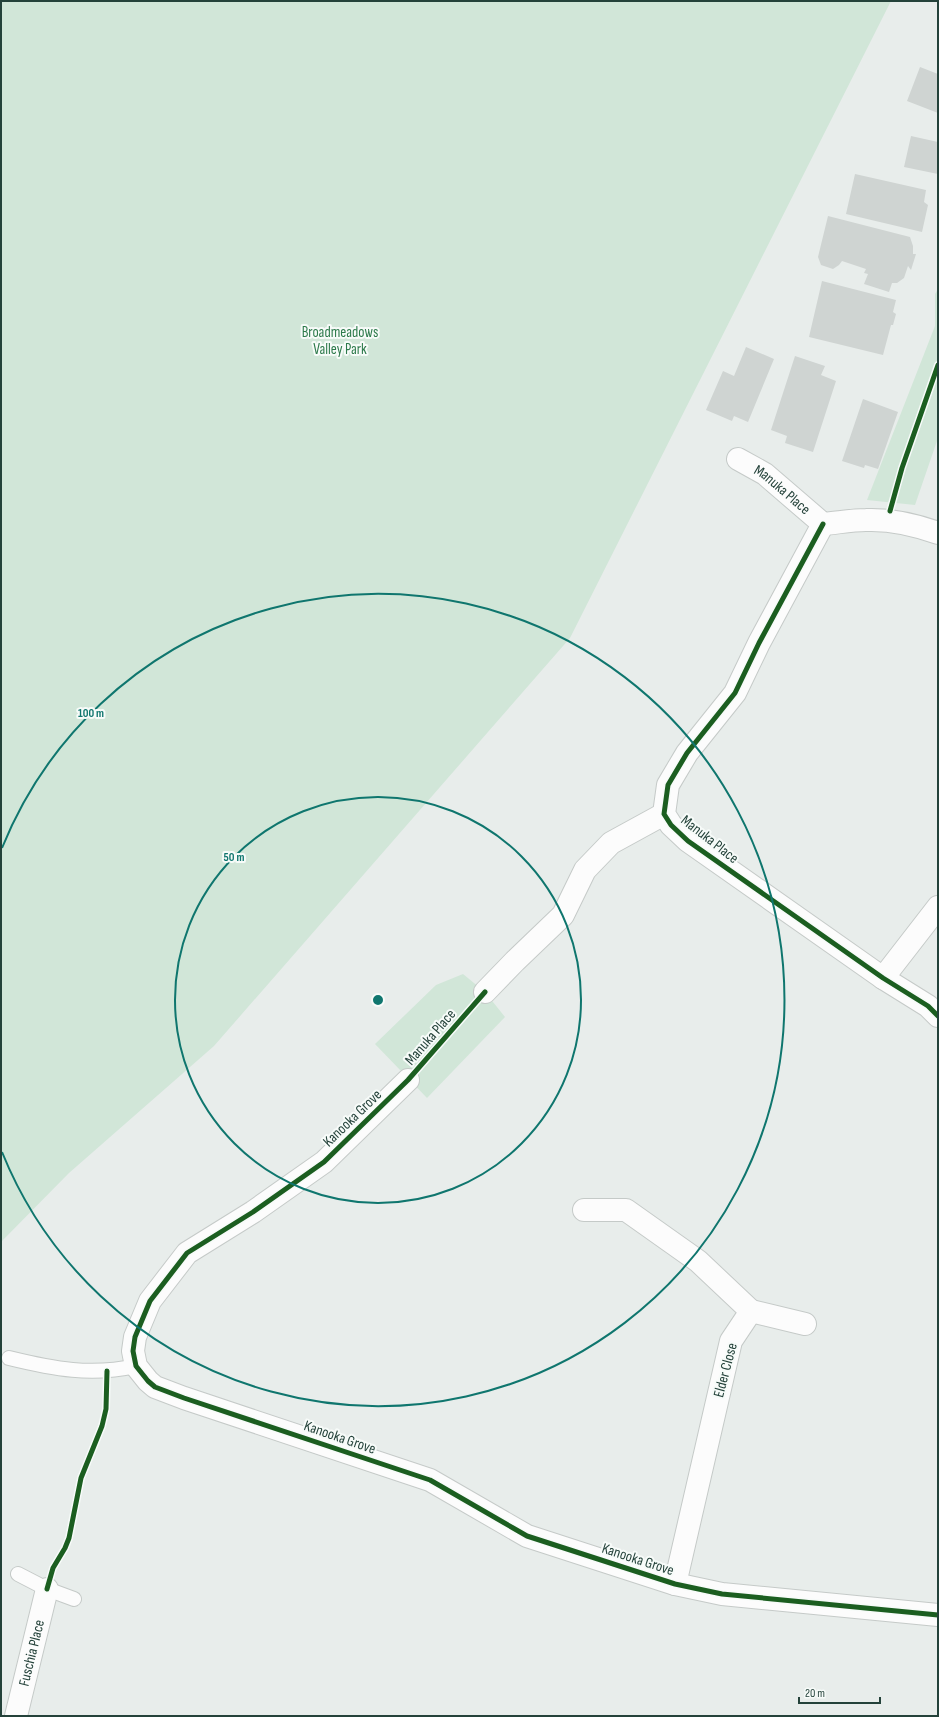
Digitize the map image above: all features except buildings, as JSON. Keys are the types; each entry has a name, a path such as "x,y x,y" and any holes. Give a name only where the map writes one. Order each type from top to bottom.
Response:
{"street":[{"name":"Manuka Place","path":"738,460 765,474 823,524 866,520 887,521 929,530"},
{"name":"Manuka Place","path":"823,524 759,643 735,693 687,753 668,785 664,814 671,825 688,841 883,978 928,1006 938,1016"},
{"name":"Manuka Place","path":"485,992 563,915 585,870 611,843 664,814"},
{"path":"883,978 938,907"},
{"name":"Kanooka Grove","path":"408,1080 324,1162 252,1212 187,1253 150,1301 134,1337 133,1351 136,1366 148,1381 155,1387 430,1480 527,1536 675,1584 722,1594 938,1615"},
{"path":"584,1210 626,1210 698,1261 751,1311 805,1324"},
{"name":"Elder Close","path":"675,1584 731,1341 751,1311"},
{"name":"Fuschia Place","path":"16,1716 47,1589"}],"lane":[{"path":"9,1358 64,1370 107,1371 136,1366"},
{"path":"18,1574 47,1589 74,1599"}],"path":[{"path":"892,504 902,468 938,365"},
{"path":"47,1589 53,1568 69,1538 81,1478 102,1426 106,1409 107,1371"}],"green space":[{"name":"Broadmeadows Valley Park","path":"1,1 891,1 570,638 214,1046 69,1173 1,1242"},
{"path":"938,289 938,438 915,505 867,500 935,326 935,294"},
{"path":"463,974 485,992 505,1017 427,1098 375,1044 436,985"}],"cycle path":[{"path":"890,511 902,468 938,365"},
{"path":"823,524 759,643 735,693 687,753 668,785 664,814 671,825 688,841 883,978 928,1006 938,1016"},
{"path":"485,992 408,1080 324,1162 253,1212 187,1253 150,1301 135,1337 133,1351 136,1366 155,1387 430,1480 527,1536 675,1584 722,1594 938,1615"},
{"path":"47,1589 53,1568 69,1538 81,1478 102,1426 106,1409 107,1371"}]}
